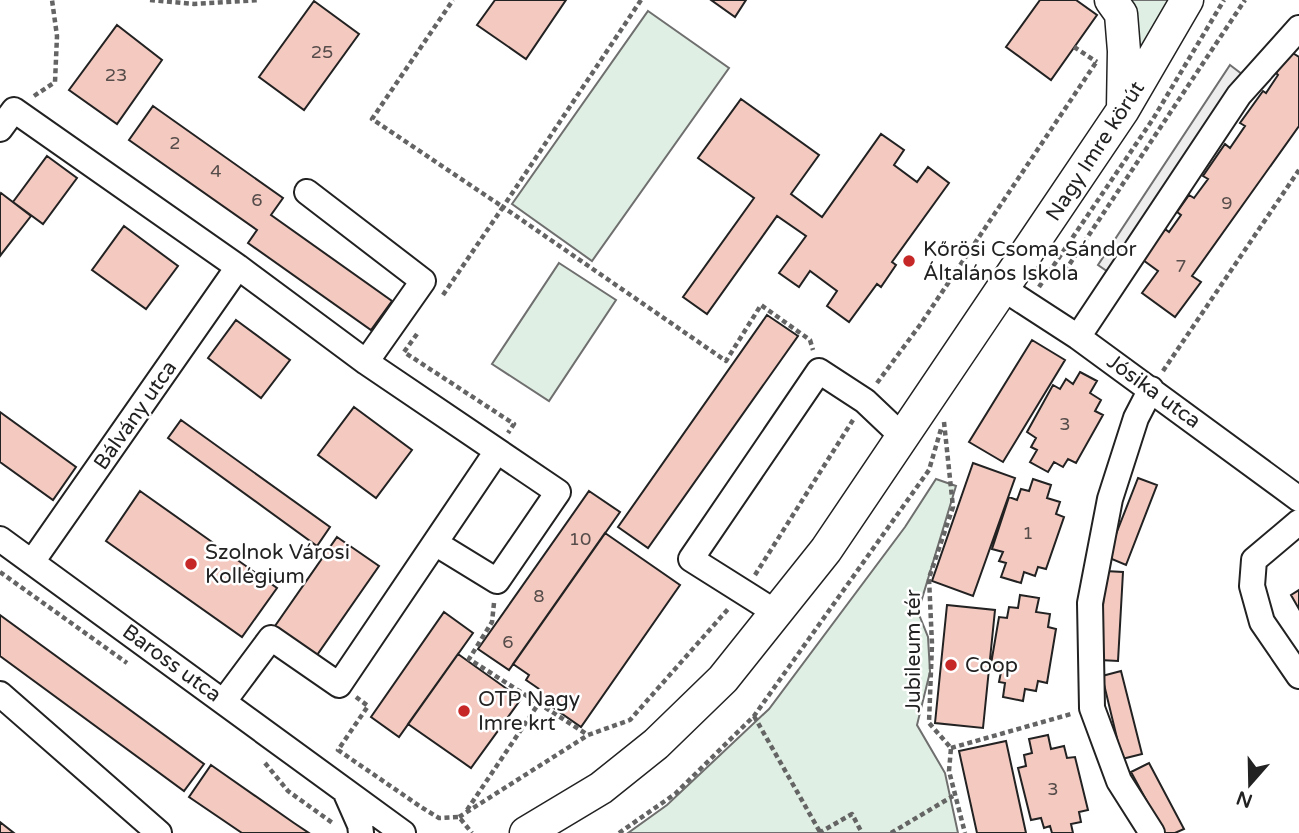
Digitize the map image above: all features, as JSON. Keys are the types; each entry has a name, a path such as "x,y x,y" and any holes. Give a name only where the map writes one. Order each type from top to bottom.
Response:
{"main road":[{"path":"1111,0 1121,14 1124,110"},
{"name":"Nagy Imre körút","path":"526,833 562,821 656,744 723,679 826,550 1124,110 1187,0"}],"street":[{"path":"1078,337 1239,95 1299,28"},
{"path":"7,120 238,267 366,362 558,492 497,581 435,542"},
{"path":"307,192 423,281 366,362"},
{"name":"Bálvány utca","path":"32,562 238,267"},
{"name":"Jósika utca","path":"1004,289 1078,337 1299,499"},
{"path":"775,612 691,559 819,371 865,401 903,437"},
{"path":"1151,389 1136,418 1110,499 1090,603 1092,708 1119,780 1152,833"},
{"path":"224,701 271,638 339,685 497,451"},
{"path":"1299,522 1254,560 1252,586 1262,622 1299,676"},
{"name":"Baross utca","path":"0,539 403,833"},
{"path":"0,694 159,833"},
{"name":"Baross utca","path":"343,788 361,833"}],"path":[{"path":"7,120 55,82 57,36 52,0"},
{"path":"150,0 194,4 260,0"},
{"path":"453,0 372,119 726,360 761,305 810,340 819,371"},
{"path":"442,296 641,0"},
{"path":"1065,271 1245,0"},
{"path":"1074,47 1097,62"},
{"path":"1151,389 1299,170"},
{"path":"420,330 404,352 513,424 497,451"},
{"name":"Jubileum tér","path":"754,716 929,470 944,421 953,507 929,578 932,644 929,723 951,748"},
{"path":"0,572 132,667"},
{"path":"339,685 368,706 338,750 439,818 459,817 588,735 469,659 492,622 497,581"},
{"path":"467,811 539,704"},
{"path":"965,833 953,796 949,771 951,748 1092,708"},
{"path":"620,833 675,794 754,716 819,832 852,814 862,833"},
{"path":"264,762 288,791 337,826"},
{"path":"891,833 953,796"},
{"path":"459,817 472,833"}],"green space":[{"path":"1111,0 1187,0 1123,110"},
{"path":"648,11 729,68 592,261 512,204"},
{"path":"559,263 616,300 549,401 492,364"},
{"path":"936,479 956,486 918,612 928,637 930,672 917,725 945,773 958,833 628,833 667,805 769,709 905,527"}],"shaded area":[{"path":"1230,65 1251,81 1117,278 1098,265"}],"building":[{"path":"495,0 566,0 526,59 477,25"},
{"path":"711,0 746,0 735,17"},
{"path":"1040,0 1076,0 1097,15 1051,80 1006,47"},
{"path":"314,1 359,34 304,110 259,77"},
{"path":"117,25 162,60 117,124 69,90"},
{"path":"1291,52 1299,57 1299,126 1192,276 1201,282 1175,317 1142,293 1158,271 1143,260 1165,229 1169,232 1181,215 1177,212 1189,195 1194,198 1208,179 1203,176 1225,144 1230,148 1245,126 1240,123 1263,91 1266,93"},
{"path":"741,99 819,155 791,194 822,217 881,134 904,150 894,165 917,182 928,167 949,183 892,262 896,265 881,287 877,284 849,322 827,306 837,291 810,271 799,287 779,273 806,236 777,216 707,314 683,297 754,198 698,158"},
{"path":"153,106 283,198 271,215 392,301 371,330 248,243 257,230 129,140"},
{"path":"47,156 77,178 43,224 13,202"},
{"path":"1,193 31,216 0,256 0,195"},
{"path":"124,226 178,266 146,309 92,270"},
{"path":"767,315 798,336 648,548 618,527"},
{"path":"236,320 290,360 261,398 208,358"},
{"path":"1032,340 1065,360 1003,462 969,442"},
{"path":"1080,372 1097,381 1090,393 1101,400 1095,411 1103,415 1076,463 1068,459 1063,467 1054,462 1048,472 1030,462 1037,450 1031,447 1036,438 1027,432 1053,385 1060,389 1066,379 1073,384"},
{"path":"354,407 412,450 376,498 318,455"},
{"path":"0,412 76,467 53,500 0,462"},
{"path":"181,420 330,527 317,546 168,438"},
{"path":"973,463 1015,478 973,596 932,581"},
{"path":"1138,478 1157,485 1126,565 1107,557"},
{"path":"1033,479 1051,485 1047,498 1060,502 1056,514 1064,517 1046,569 1038,567 1035,576 1024,572 1021,583 1001,577 1006,563 999,561 1003,552 992,549 1009,497 1017,500 1021,489 1029,491"},
{"name":"Szolnok Városi Kollégium","path":"140,491 277,588 242,637 106,541"},
{"path":"589,491 620,512 509,670 478,649"},
{"path":"605,533 680,585 581,727 538,697 542,691 526,680 529,675 513,664"},
{"path":"337,537 379,566 317,655 275,626"},
{"path":"1105,571 1123,572 1118,661 1100,660"},
{"path":"1299,590 1299,609 1291,595"},
{"path":"1020,595 1039,598 1036,612 1050,614 1048,627 1056,629 1047,683 1038,681 1036,691 1025,689 1023,701 1003,697 1005,683 999,682 1001,672 990,670 999,617 1007,618 1009,607 1018,608"},
{"path":"947,605 995,610 983,728 935,723"},
{"path":"444,612 473,633 399,737 371,717"},
{"path":"0,615 204,764 184,791 0,656"},
{"name":"OTP Nagy Imre krt","path":"458,654 521,699 471,768 408,724"},
{"path":"1121,671 1142,754 1122,759 1102,676"},
{"path":"1048,735 1051,749 1064,746 1067,758 1075,757 1088,810 1079,812 1081,822 1071,824 1073,833 1052,833 1050,826 1044,828 1041,818 1031,820 1018,768 1026,766 1024,755 1032,753 1029,739"},
{"path":"1006,741 1026,833 977,833 959,751"},
{"path":"1149,763 1184,829 1175,833 1164,833 1131,772"},
{"path":"211,765 309,833 242,833 189,797"},
{"path":"0,822 14,833 0,833"}],"place":[{"name":"Kőrösi Csoma Sándor Általános Iskola","path":"909,261"},
{"name":"Szolnok Városi Kollégium","path":"191,564"},
{"name":"Coop","path":"951,665"},
{"name":"OTP Nagy Imre krt","path":"464,711"}]}
